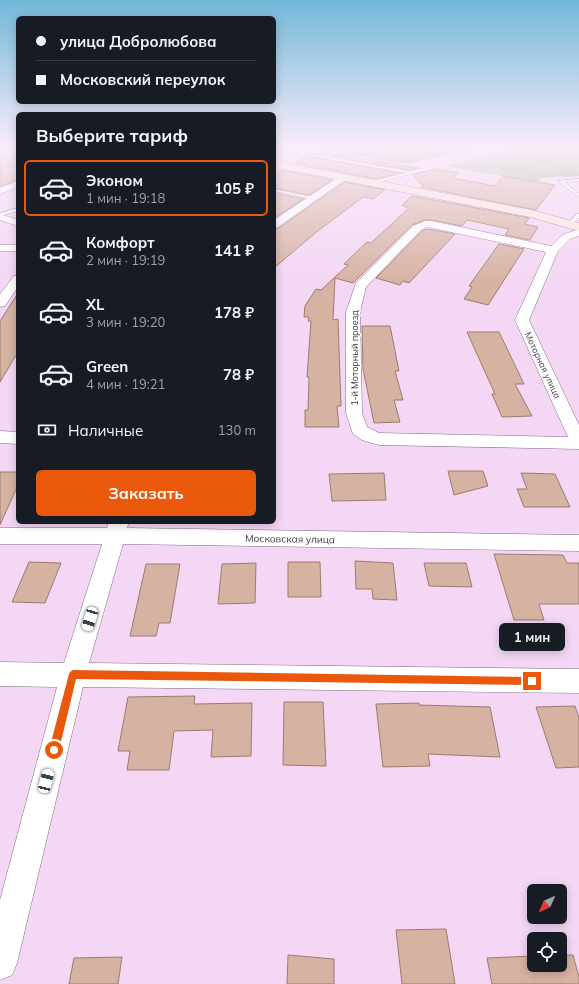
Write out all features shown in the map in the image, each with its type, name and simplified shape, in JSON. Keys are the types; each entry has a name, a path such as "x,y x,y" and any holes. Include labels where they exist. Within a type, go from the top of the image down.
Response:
{"street":[{"path":"276,224 321,192"},
{"path":"417,192 532,214 576,228"},
{"path":"0,216 16,222"},
{"name":"1-й Моторный проезд","path":"553,250 432,224 425,224 417,228 360,286 353,312 354,413 359,430 368,436 379,440 579,443"},
{"name":"Моторная улица","path":"576,228 553,250 522,320 579,443"},
{"path":"0,248 16,248"},
{"path":"0,303 16,281"},
{"path":"0,437 16,438"},
{"path":"0,963 73,674 117,529"},
{"name":"Московская улица","path":"0,536 117,529 579,543"},
{"path":"0,674 579,681"}],"lane":[{"path":"283,192 312,198"},
{"path":"0,216 16,210"},
{"path":"576,228 579,215"}],"building":[{"path":"294,192 314,192 309,195"},
{"path":"330,192 382,192 373,199 363,197 314,234 276,266 276,229"},
{"path":"446,192 550,192 536,210"},
{"path":"276,193 303,199 276,217"},
{"path":"412,196 529,218 525,224 538,227 530,240 505,235 509,229 467,220 462,226 432,220 424,220 412,225 353,283 335,278 333,320 338,319 341,406 337,406 339,427 305,427 305,410 308,410 309,377 307,377 311,321 308,321 309,317 304,317 305,306 316,289 321,290 348,265 344,264 367,242 371,243 409,208 402,205"},
{"path":"427,229 455,234 409,283 403,281 400,285 376,278 422,231"},
{"path":"499,244 524,249 488,305 464,299 472,287 469,286"},
{"path":"16,296 16,355 0,382 0,321"},
{"path":"362,326 390,326 399,371 395,371 403,400 394,400 400,422 374,423 363,369"},
{"path":"467,332 499,332 524,384 515,384 532,416 502,417 492,394 495,394"},
{"path":"448,471 483,471 488,486 454,495"},
{"path":"0,472 16,472 16,489 0,525"},
{"path":"384,473 386,500 332,501 329,474"},
{"path":"521,473 555,474 570,507 524,507 517,489 527,489"},
{"path":"494,554 563,555 567,563 579,563 579,604 539,604 544,620 514,620"},
{"path":"355,561 393,563 397,600 373,599 372,589 356,589"},
{"path":"29,562 61,563 45,603 12,602"},
{"path":"288,562 320,562 321,597 288,597"},
{"path":"256,563 255,603 218,604 222,564"},
{"path":"424,563 466,563 472,587 429,586"},
{"path":"146,564 180,564 170,623 159,623 156,636 130,636"},
{"path":"195,696 194,704 252,703 251,756 211,757 213,730 174,731 169,770 127,770 130,751 118,751 128,697"},
{"path":"284,702 323,702 326,766 283,765"},
{"path":"419,703 419,705 490,707 500,757 428,754 430,766 383,767 376,704"},
{"path":"575,706 579,718 579,767 556,768 536,707"},
{"path":"446,929 455,984 402,984 396,930"},
{"path":"288,955 334,959 334,984 287,984"},
{"path":"567,955 573,955 579,977 579,984 492,984 487,958 527,956 527,972 567,972"},
{"path":"122,957 118,984 69,984 74,958"}],"route":[{"path":"54,750 73,674 532,681"}]}
